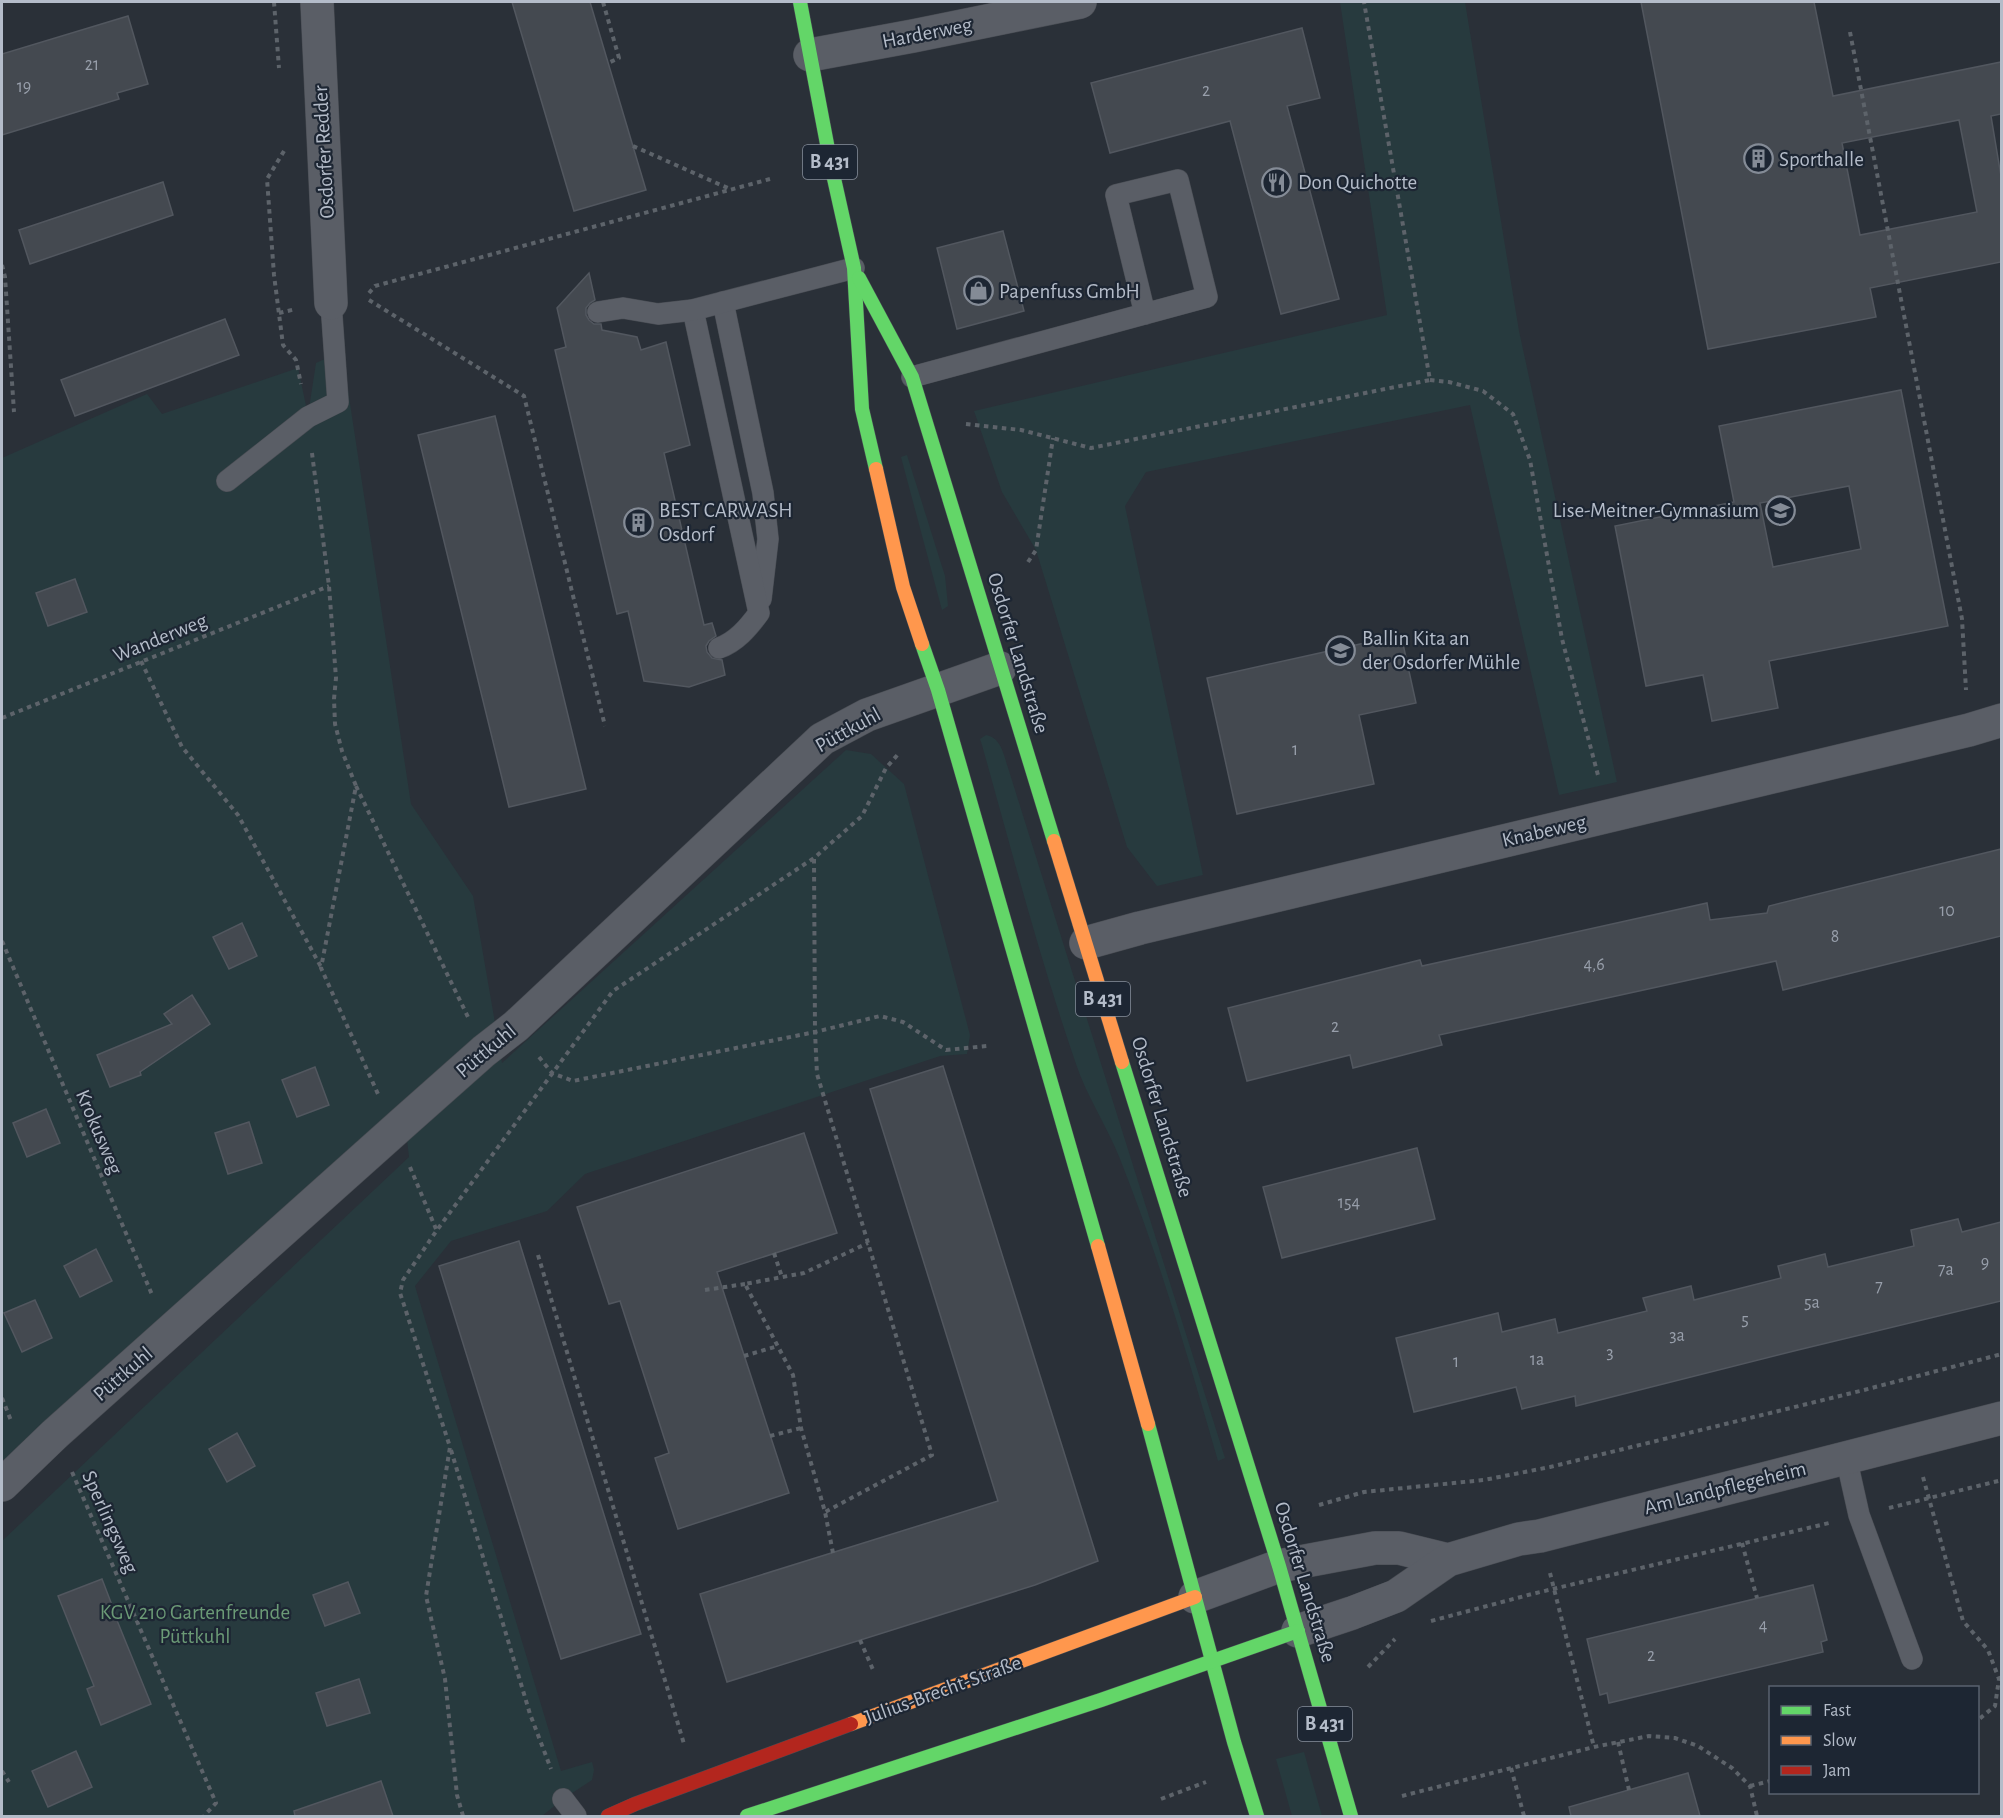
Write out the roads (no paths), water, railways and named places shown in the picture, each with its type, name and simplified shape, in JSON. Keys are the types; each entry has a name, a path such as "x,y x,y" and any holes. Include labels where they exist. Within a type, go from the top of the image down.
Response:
{"main road":[{"name":"Osdorfer Landstraße","path":"800,2 854,268 862,409 903,587 938,690 1037,1029 1158,1459 1212,1662 1257,1816"},
{"name":"Osdorfer Landstraße","path":"854,268 912,377 1279,1566 1351,1816"},
{"name":"Julius-Brecht-Straße","path":"608,1816 1194,1597"},
{"path":"747,1816 1101,1700 1298,1631"}],"street":[{"name":"Osdorfer Redder","path":"317,2 331,303"},
{"name":"Harderweg","path":"810,55 1080,2"},
{"name":"Püttkuhl","path":"2,1485 55,1434 395,1130 484,1051 516,1026 822,739 867,715 1000,668"},
{"name":"Knabeweg","path":"1086,943 1140,928 1968,730 2001,720"},
{"name":"Am Landpflegeheim","path":"1298,1631 1396,1596 1448,1560 1519,1539 1540,1536 2001,1418"},
{"path":"1279,1566 1375,1548 1399,1548 1448,1560"},
{"name":"Julius-Brecht-Straße","path":"1194,1597 1279,1566"}],"lane":[{"path":"912,377 1145,314 1207,297 1178,180 1116,195 1145,314"},
{"path":"598,312 623,308 658,314 693,310 854,268"},
{"path":"719,648 728,645 759,613 768,539 763,493 723,302"},
{"path":"227,481 308,417 338,402 331,303"},
{"path":"693,310 759,613"},
{"path":"1846,1457 1859,1515 1912,1659"},
{"path":"562,1799 576,1816"}],"place":[{"name":"Sporthalle","path":"1758,159"},
{"name":"Don Quichotte","path":"1277,182"},
{"name":"Papenfuss GmbH","path":"978,291"},
{"name":"Lise-Meitner-Gymnasium","path":"1780,510"},
{"name":"BEST CARWASH Osdorf","path":"638,522"},
{"name":"Ballin Kita an der Osdorfer Mühle","path":"1341,650"}],"park label":[{"name":"KGV 210 Gartenfreunde Püttkuhl","path":"195,1624"}]}
